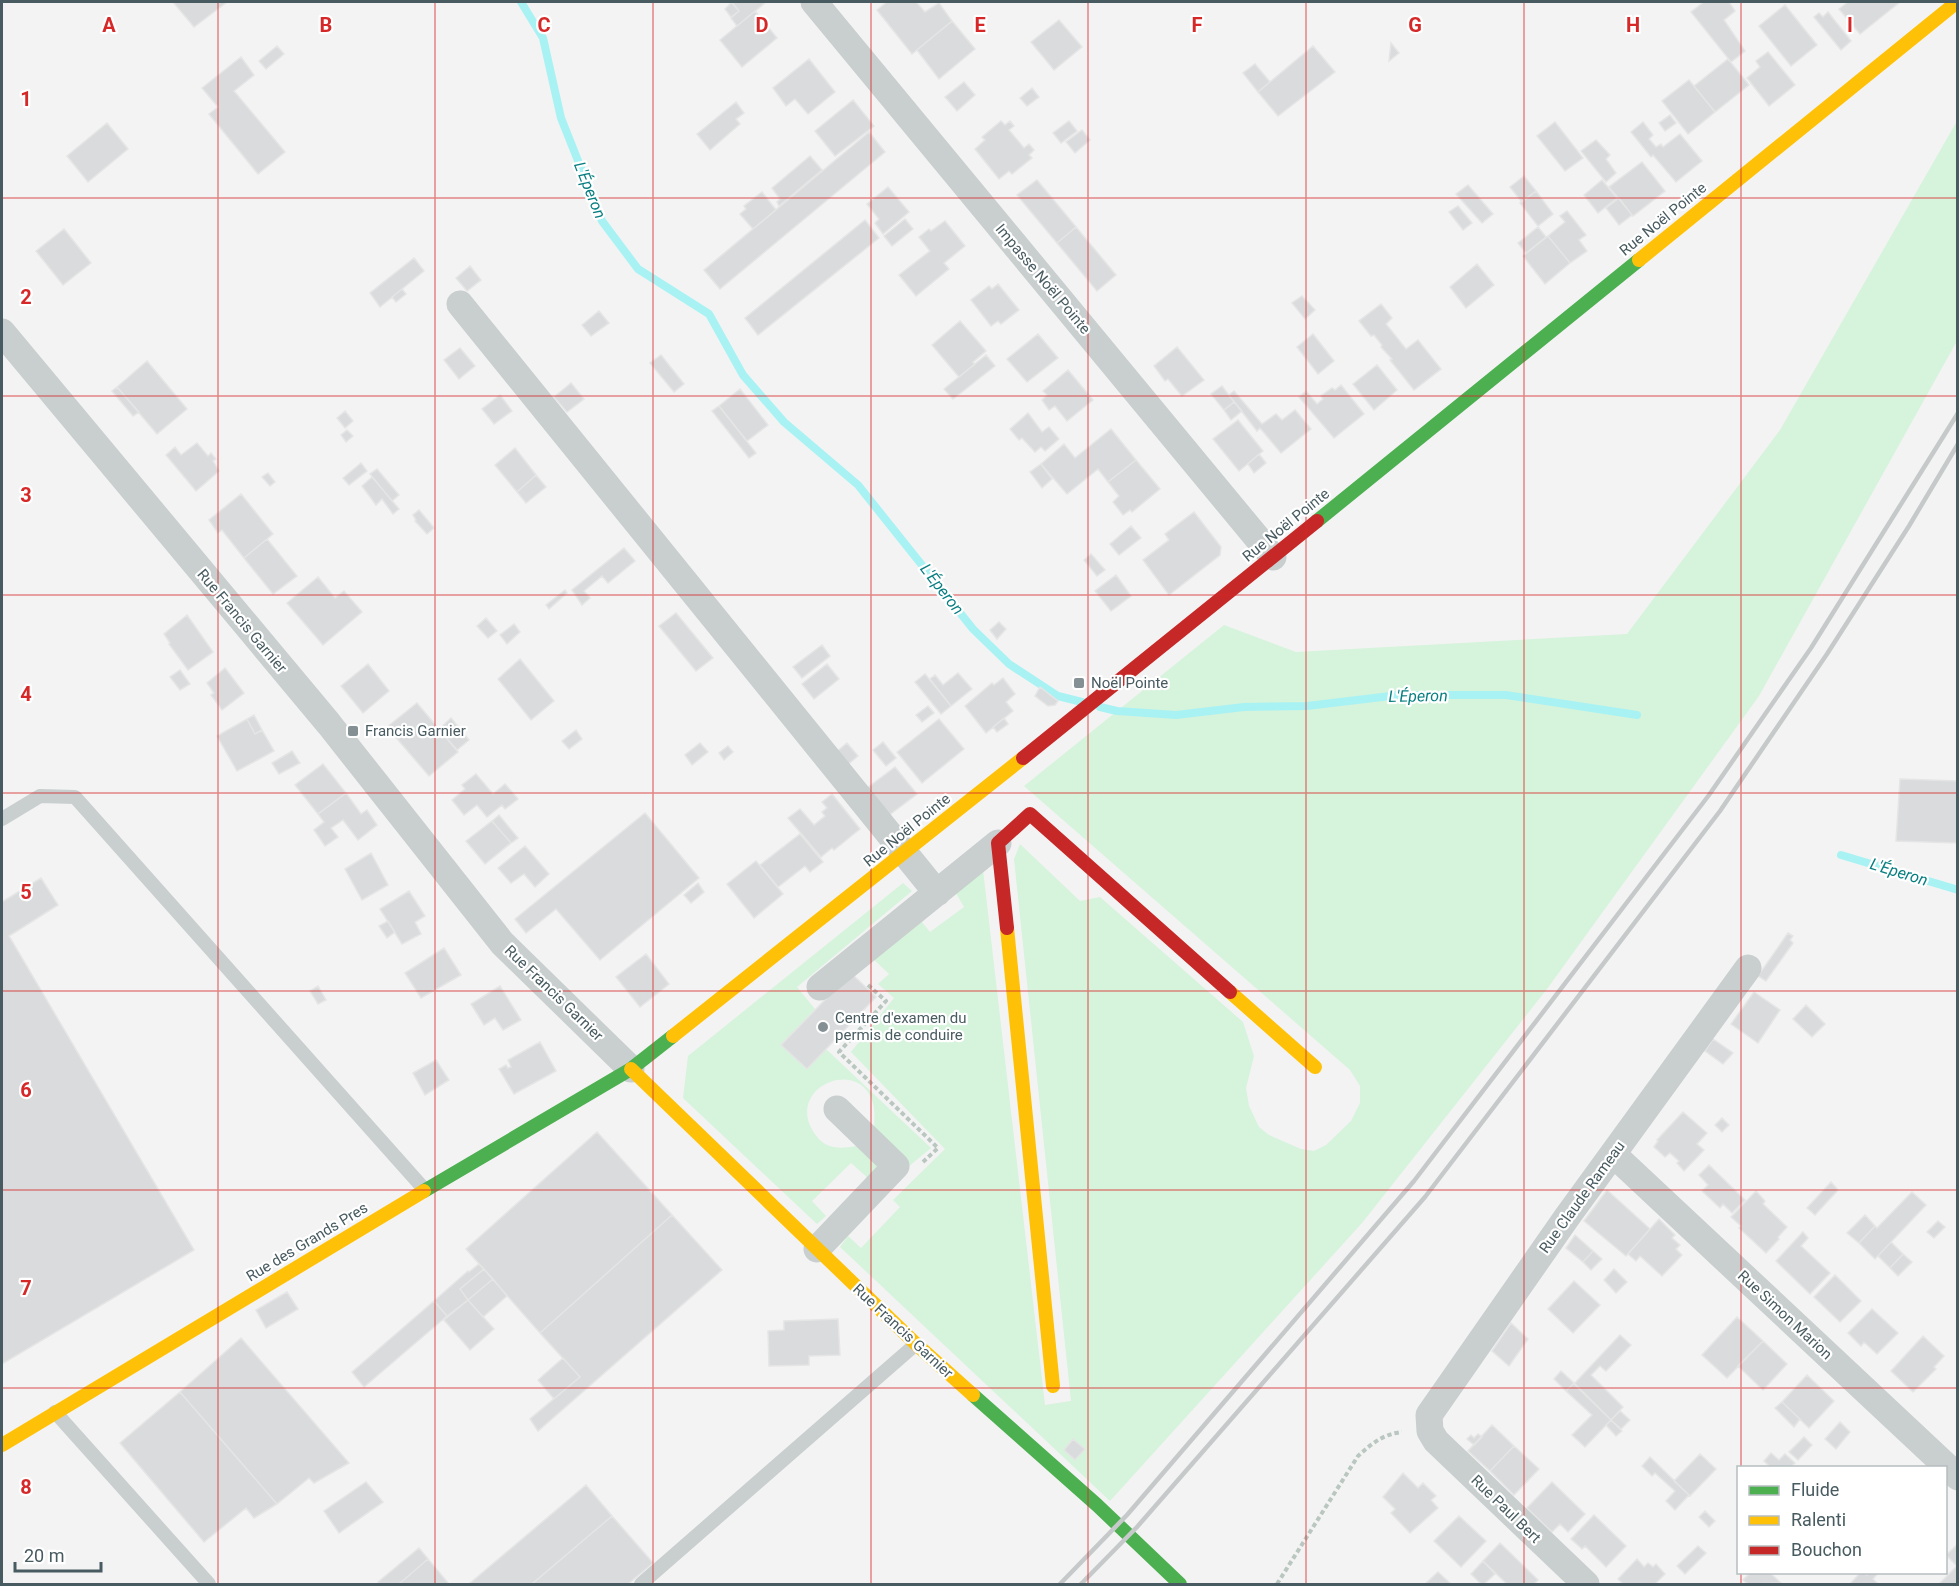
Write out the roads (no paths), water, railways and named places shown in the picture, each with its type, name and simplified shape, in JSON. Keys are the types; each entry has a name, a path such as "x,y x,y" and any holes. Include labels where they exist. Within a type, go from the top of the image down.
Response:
{"street":[{"name":"Impasse Noël Pointe","path":"814,2 1273,556"},
{"name":"Rue Noël Pointe","path":"632,1069 1075,717 1957,2"},
{"path":"460,304 937,892"},
{"name":"Rue Francis Garnier","path":"2,332 329,724 502,943 916,1344 1097,1505 1180,1584"},
{"path":"820,987 998,843 1030,814 1315,1067"},
{"path":"998,843 1053,1386"},
{"name":"Rue Claude Rameau","path":"1430,1431 1428,1422 1432,1410 1748,968"},
{"name":"Rue des Grands Pres","path":"2,1445 425,1190 632,1069"},
{"path":"817,1249 896,1166 837,1109"},
{"name":"Rue Simon Marion","path":"1613,1154 1946,1466"},
{"name":"Rue Paul Bert","path":"1430,1431 1436,1442 1586,1584"},
{"name":"Rue Simon Marion","path":"1947,1467 1958,1477"}],"lane":[{"path":"2,819 40,796 75,797 425,1190"},
{"path":"641,1584 916,1344"},
{"path":"55,1412 209,1584"}],"waterway":[{"name":"L'Éperon","path":"521,2 543,38 561,118 602,221 638,269 709,314 743,375 784,422 858,485 973,629 1009,664 1058,696 1082,702"},
{"name":"L'Éperon","path":"1100,707 1117,711 1176,715 1244,707 1307,706 1399,695 1506,695 1637,715"},
{"name":"L'Éperon","path":"1841,855 1958,890"}],"railway":[{"path":"1060,1584 1127,1515 1414,1181 1709,795 1811,648 1958,413"},
{"path":"1081,1584 1137,1527 1425,1197 1720,811 1827,654 1909,526 1958,444"}],"place":[{"name":"Noël Pointe","path":"1079,683"},
{"name":"Francis Garnier","path":"353,731"},
{"name":"Centre d'examen du permis de conduire","path":"823,1027"}]}
